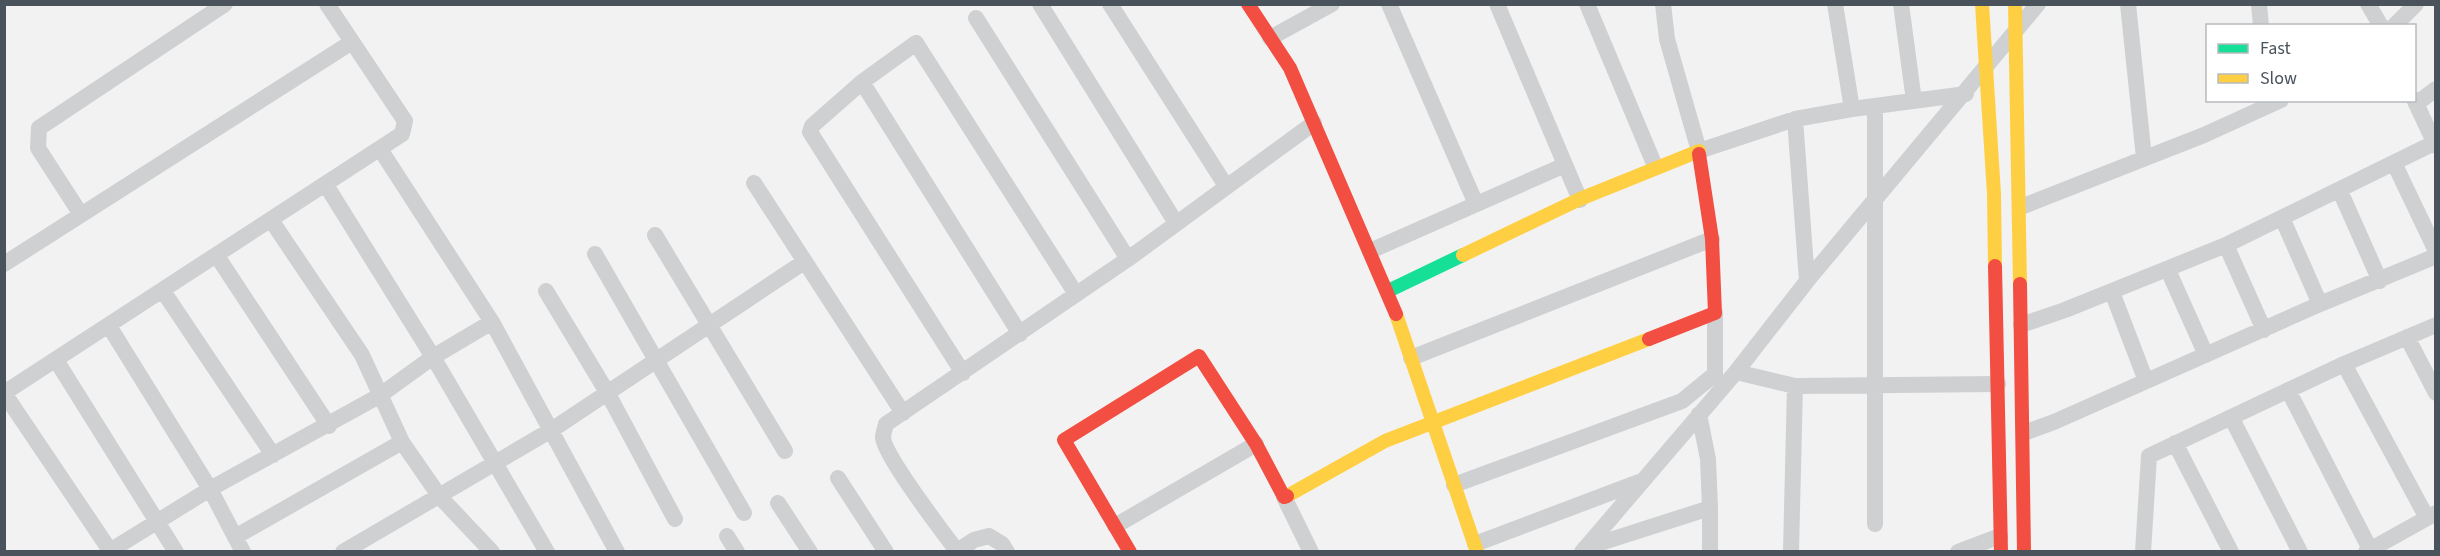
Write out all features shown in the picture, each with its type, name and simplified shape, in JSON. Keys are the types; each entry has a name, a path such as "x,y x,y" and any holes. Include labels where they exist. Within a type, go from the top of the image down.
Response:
{"street":[{"path":"80,213 38,148 39,129 225,4"},
{"path":"327,4 405,121 402,134 4,393 110,551 210,489 329,426 379,396 433,357 492,322"},
{"path":"1040,4 1176,223"},
{"path":"1110,4 1226,186"},
{"path":"1248,4 1290,68 1388,291 1476,548 1643,481"},
{"path":"1270,38 1332,4"},
{"path":"1389,4 1476,204"},
{"path":"1497,4 1580,200"},
{"path":"1587,4 1655,166"},
{"path":"1454,485 1682,400 1715,374 1712,239 1699,151 1667,39 1662,4"},
{"path":"1835,4 1852,109"},
{"path":"1900,4 1914,101"},
{"path":"1958,552 2000,544 1994,194 1982,4"},
{"path":"2015,4 2021,207 2024,552"},
{"path":"1583,550 1736,372 1807,281 1987,69 2038,4"},
{"path":"2128,4 2144,158"},
{"path":"2259,4 2261,24"},
{"path":"2368,4 2379,24"},
{"path":"2396,24 2415,4"},
{"path":"976,18 1128,259"},
{"path":"4,264 80,213 352,42"},
{"path":"963,373 812,137 812,126 862,82 916,43 1076,294"},
{"path":"862,82 1020,334"},
{"path":"2416,101 2436,89"},
{"path":"1388,291 1655,166 1699,151 1796,119 1966,94"},
{"path":"2021,207 2144,158 2273,102"},
{"path":"2021,325 2112,292 2226,245 2283,220 2435,144 2415,102"},
{"path":"1875,106 1875,524"},
{"path":"1796,119 1807,281"},
{"path":"1007,552 1002,544 989,536 956,551 911,487 884,438 886,424 1128,259 1314,123"},
{"path":"380,149 492,322 553,429 617,552"},
{"path":"2394,163 2436,251"},
{"path":"1370,251 1565,165"},
{"path":"754,183 903,413"},
{"path":"326,185 433,357 547,552"},
{"path":"2340,191 2380,281"},
{"path":"271,220 362,355 402,442 440,497 489,551"},
{"path":"2283,220 2320,304"},
{"path":"655,235 785,451"},
{"path":"1411,358 1712,239"},
{"path":"2226,245 2264,330"},
{"path":"595,254 744,513"},
{"path":"217,256 329,426"},
{"path":"2024,433 2436,256"},
{"path":"343,552 497,464 553,429 804,262"},
{"path":"2168,270 2206,355"},
{"path":"163,291 273,455"},
{"path":"546,291 607,392 675,519"},
{"path":"2112,292 2146,381"},
{"path":"1284,497 1385,441 1715,313"},
{"path":"2143,552 2149,456 2344,364 2436,325"},
{"path":"109,326 210,489 239,544 402,442"},
{"path":"2407,337 2436,393"},
{"path":"1130,552 1064,440 1199,356 1256,444 1311,552"},
{"path":"56,360 159,520 176,552"},
{"path":"2288,390 2368,550 2431,515 2344,364"},
{"path":"1736,372 1795,386 1998,384"},
{"path":"1791,551 1795,386"},
{"path":"1699,414 1708,459 1710,552"},
{"path":"2231,417 2300,552"},
{"path":"2175,443 2231,552"},
{"path":"1115,526 1256,444"},
{"path":"838,478 886,552"},
{"path":"778,502 810,552"},
{"path":"1583,550 1710,508"},
{"path":"727,536 737,552"}],"traffic: fast":[{"path":"1388,291 1463,255"}],"traffic: slow":[{"path":"1982,4 1994,194 1995,266"},
{"path":"2015,4 2020,284"},
{"path":"1463,255 1580,199 1699,151 1699,154"},
{"path":"1396,314 1477,552"},
{"path":"1287,496 1385,441 1649,339"}],"traffic: jam":[{"path":"1248,4 1290,68 1396,314"},
{"path":"1649,339 1715,313 1712,239 1699,154"},
{"path":"1995,266 2001,552"},
{"path":"2020,284 2024,552"},
{"path":"1130,552 1064,440 1199,356 1256,444 1284,497 1287,496"}]}
